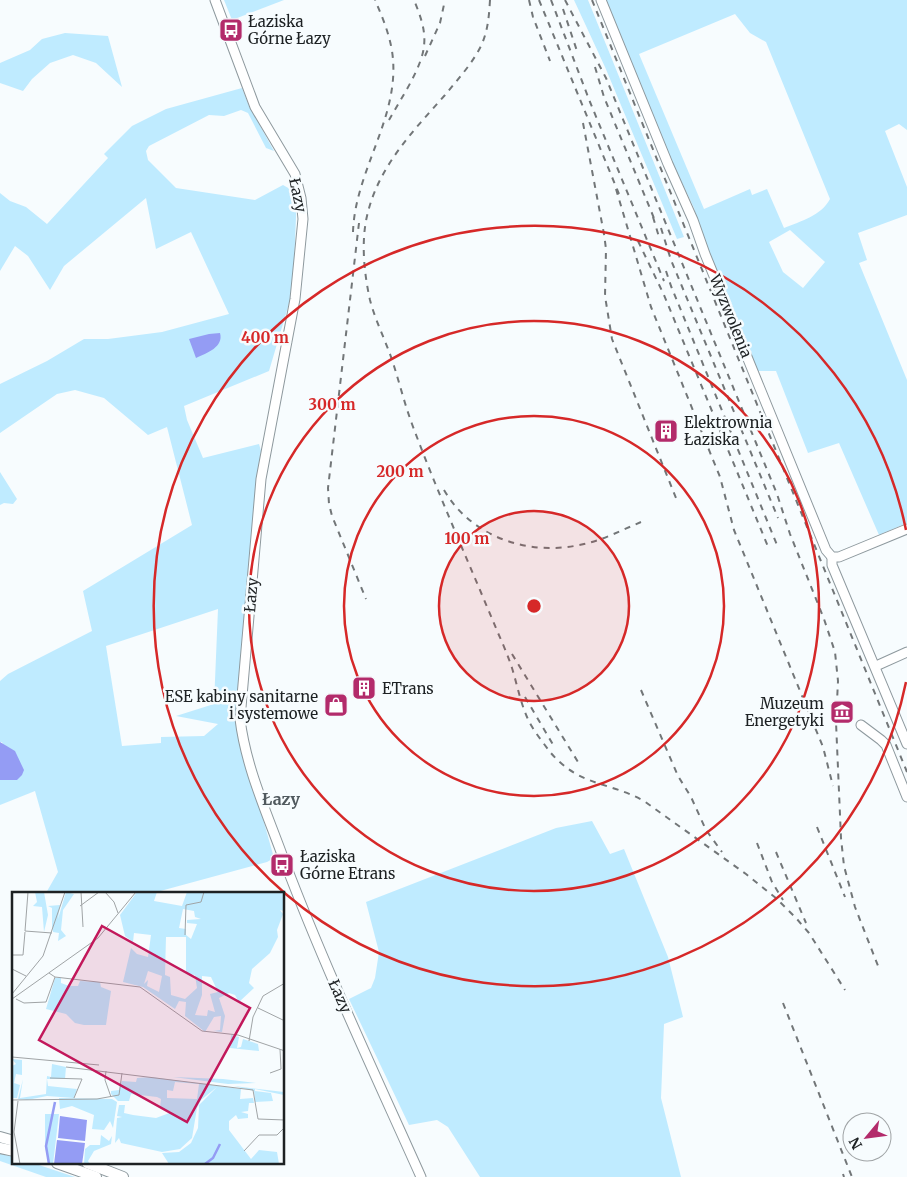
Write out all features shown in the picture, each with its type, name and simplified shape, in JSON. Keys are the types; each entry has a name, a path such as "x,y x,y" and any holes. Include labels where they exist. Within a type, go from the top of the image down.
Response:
{"main road":[{"path":"59,1164 96,1177"},
{"path":"90,1164 123,1177"}],"street":[{"name":"Łazy","path":"215,0 254,108 295,174 301,198 303,219 295,299 261,479 240,718 243,743 251,773 303,911 421,1177"},
{"name":"Wyzwolenia","path":"601,0 668,164 694,220 705,254 826,550 832,557 832,565 876,666 907,744"},
{"path":"832,557 839,557 907,529"},
{"path":"876,666 907,652"},
{"path":"861,725 882,740 886,746 907,797"}],"shaded area":[{"path":"224,0 284,0 232,20"},
{"path":"574,0 588,0 684,237 677,239 605,67"},
{"path":"604,0 907,0 907,130 899,124 885,131 907,187 907,215 858,233 867,260 859,263 907,380 907,523 879,535 839,443 808,453 776,371 756,371 707,253 694,208 665,147","holes":["735,14 750,33 766,42 830,199 816,214 784,228 767,189 752,195 750,189 704,209 639,54","790,230 825,262 803,288 783,272 769,242"]},
{"path":"65,33 108,36 122,87 96,63 73,55 50,63 32,79 23,91 0,83 0,63 30,50 42,39"},
{"path":"242,88 249,106 274,151 266,148 248,113 241,110 224,116 209,115 149,146 146,151 148,160 176,188 255,200 283,185 297,193 293,290 269,371 184,406 187,420 203,458 259,444 261,451 247,586 237,726 274,858 267,862 157,892 47,892 58,872 35,791 0,805 0,780 17,780 2,742 0,742 0,681 8,674 92,631 83,591 192,525 167,427 148,435 104,398 75,390 57,394 0,433 0,384 47,361 84,339 108,339 162,332 229,314 191,232 156,249 146,198 64,266 50,290 28,256 15,246 0,271 0,193 10,201 26,207 47,224 108,158 104,154 132,126 166,109","holes":["218,609 214,704 176,716 218,724 204,736 161,737 161,743 122,746 106,646"]},
{"path":"0,472 17,499 13,504 4,503 0,505"},
{"path":"592,821 610,854 624,849 668,957 683,1017 664,1024 661,1098 681,1177 480,1177 448,1127 437,1120 409,1125 349,999 371,988 375,978 379,952 366,902 556,828"},
{"path":"0,1154 12,1157 12,1164 36,1164 75,1177 46,1177 0,1161"}],"water":[{"path":"220,333 221,338 217,346 196,358 189,339"},
{"path":"0,742 15,751 24,770 17,780 0,780"}],"railway":[{"path":"353,232 361,186 385,120 393,75 391,44 375,0"},
{"path":"389,120 410,84 419,64 424,46 423,28 414,0"},
{"path":"425,56 440,23 445,0"},
{"path":"490,0 487,29 477,53 460,77 409,136 388,166 372,198 365,226 364,258 370,300 412,424 507,655 527,717 550,752 572,772 583,778 644,801 746,874 777,899 809,933 845,990"},
{"path":"529,0 533,17 550,61"},
{"path":"539,0 619,194"},
{"path":"551,0 590,102 664,281"},
{"path":"565,0 606,78 777,494 790,534 835,652 838,681 836,722 844,866 855,907 880,971"},
{"path":"592,0 907,772"},
{"path":"563,9 578,54"},
{"path":"595,67 604,97 656,223"},
{"path":"583,123 604,234 606,249 605,296 612,339 678,503"},
{"path":"616,189 651,307 720,477 734,530 823,747 833,786"},
{"path":"653,217 659,237"},
{"path":"359,223 328,488 332,516 366,599"},
{"path":"661,228 671,260 778,518"},
{"path":"638,241 664,295 769,549"},
{"path":"666,271 777,545"},
{"path":"444,490 456,507 470,521 486,532 504,540 523,545 543,548 584,544 641,522"},
{"path":"512,654 578,762"},
{"path":"641,690 678,776 691,797 706,830 722,852"},
{"path":"525,697 555,748"},
{"path":"817,827 845,897"},
{"path":"757,843 772,882 783,900"},
{"path":"776,852 806,923"},
{"path":"783,1003 852,1177"}],"place":[{"name":"Łaziska Górne Łazy","path":"231,30"},
{"name":"Elektrownia Łaziska","path":"666,431"},
{"name":"ETrans","path":"364,688"},
{"name":"ESE kabiny sanitarne i systemowe","path":"336,705"},
{"name":"Muzeum Energetyki","path":"842,712"},
{"name":"Łaziska Górne Etrans","path":"282,865"}],"district":[{"name":"Łazy","path":"281,799"}]}
